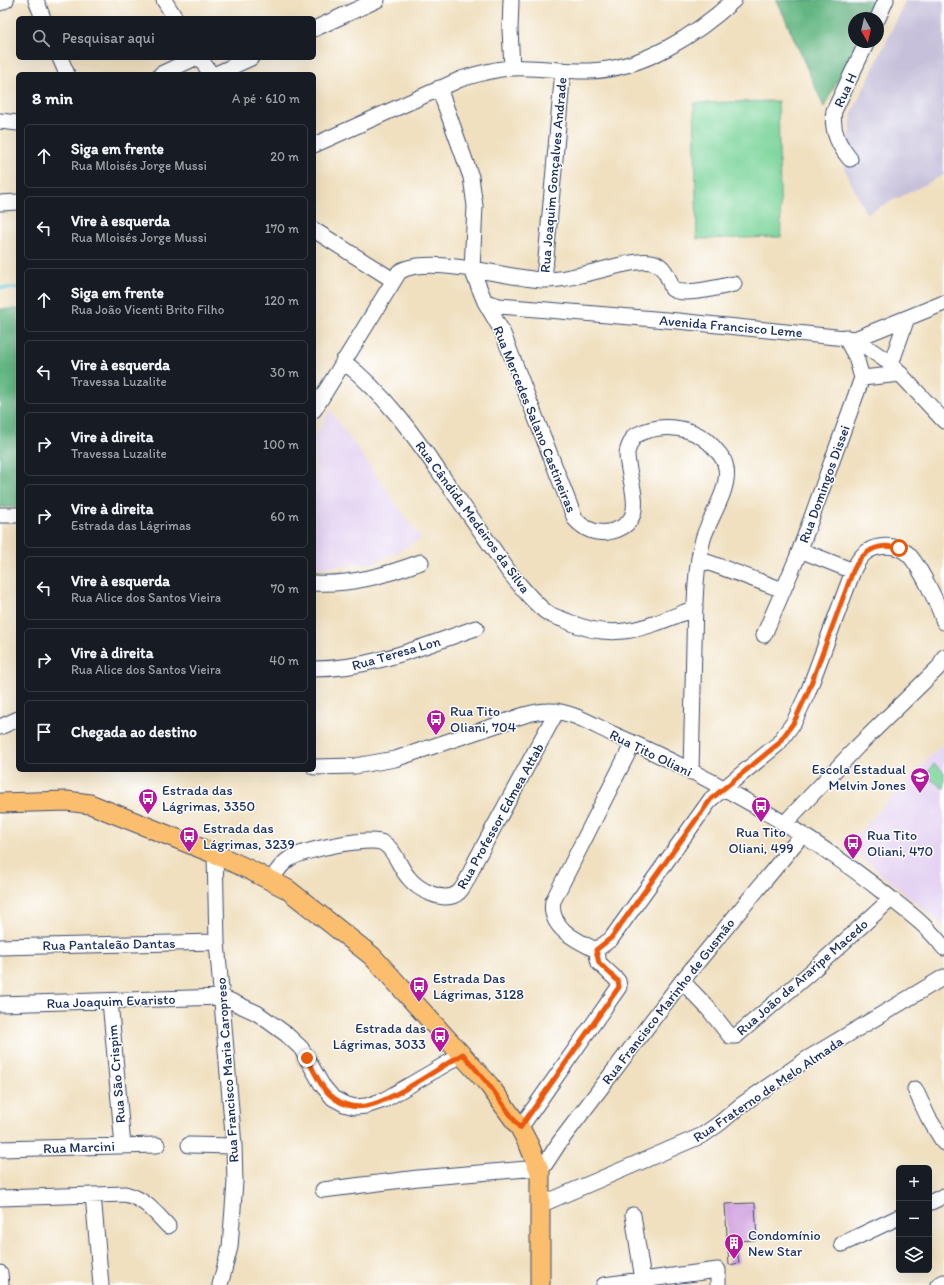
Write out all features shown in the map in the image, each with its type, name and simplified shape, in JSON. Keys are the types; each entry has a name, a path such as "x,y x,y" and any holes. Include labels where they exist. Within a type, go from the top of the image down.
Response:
{"main road":[{"path":"0,803 67,801 90,804 215,854 287,889 372,956 463,1054 489,1085 520,1128 540,1170 540,1285"}],"street":[{"path":"0,3 6,0"},
{"path":"36,0 42,16"},
{"path":"164,0 174,16"},
{"path":"316,28 351,5 377,0"},
{"path":"511,0 510,29 512,68"},
{"path":"316,144 439,88 460,79 483,72 512,68 590,71 638,62 676,44 734,0"},
{"path":"881,12 886,0"},
{"name":"Rua H","path":"850,159 838,143 833,120 834,111 863,48"},
{"path":"61,60 66,72"},
{"path":"166,72 191,60"},
{"path":"201,60 210,72"},
{"path":"220,72 246,60"},
{"name":"Rua Joaquim Gonçalves Andrade","path":"544,280 563,70"},
{"path":"439,88 471,177 475,206 472,270 485,302"},
{"path":"0,121 16,123"},
{"path":"0,203 16,202"},
{"path":"316,231 393,280"},
{"path":"316,407 398,272 404,268 418,265 472,270 544,280 632,262 650,262 658,264 669,279 672,289 676,292 688,292 734,284"},
{"name":"Avenida Francisco Leme","path":"485,302 499,306 850,338 896,369 944,421"},
{"name":"Rua Mercedes Salano Castineiras","path":"485,302 502,331 570,509 581,526 600,533 612,531 630,520 634,510 634,494 627,453 634,436 645,430 683,428 698,434 711,444 721,456 726,468 726,481 710,519 699,559 695,608 691,772"},
{"path":"907,318 896,369 862,378 850,338 907,318 944,302"},
{"name":"Rua Cândida Medeiros da Silva","path":"343,361 366,378 388,403 418,441 509,572 526,592 550,614 584,629 603,633 624,631 654,624 695,608"},
{"name":"Rua Domingos Dissei","path":"764,635 800,550 862,378"},
{"path":"0,515 16,515"},
{"path":"596,950 611,938 711,799 778,744 794,722 808,692 853,571 862,556 872,548 884,546 899,548 907,553 915,562 940,602 944,622"},
{"path":"800,550 853,571"},
{"path":"699,559 783,590"},
{"path":"316,583 335,584 369,579 421,562"},
{"name":"Rua Teresa Lon","path":"316,669 340,668 390,657 476,628"},
{"path":"784,824 858,746 940,666 944,657"},
{"name":"Rua Tito Oliani","path":"316,767 376,764 514,719 538,712 557,711 633,742 722,789 802,835 849,865 921,922 934,934 944,948"},
{"name":"Rua Professor Edmea Attab","path":"271,880 288,860 295,855 337,845 370,840 384,843 389,848 407,877 418,886 432,894 444,897 456,894 465,882 557,711"},
{"path":"0,727 16,720"},
{"path":"520,1128 619,987 618,981 599,963 596,950 558,925 553,918 552,906 553,901 633,742"},
{"name":"Rua Francisco Marinho de Gusmão","path":"540,1170 682,981 802,835"},
{"name":"Rua Francisco Maria Caropreso","path":"215,854 217,942 234,1146 235,1182 230,1247 220,1285"},
{"name":"Rua João de Araripe Macedo","path":"682,981 707,1007 730,1036 736,1036 811,972 891,899"},
{"name":"Rua Pantaleão Dantas","path":"0,947 217,942"},
{"name":"Rua Fraterno de Melo Almada","path":"540,1205 703,1135 740,1106 807,1059 944,977"},
{"path":"222,998 257,1013 286,1034 301,1048 322,1085 333,1098 344,1104 355,1107 366,1106 384,1100 463,1054"},
{"name":"Rua Joaquim Evaristo","path":"0,1004 222,998"},
{"name":"Rua São Crispim","path":"110,1001 123,1146"},
{"path":"914,1089 928,1117 944,1143"},
{"name":"Rua Marcini","path":"0,1149 157,1145"},
{"path":"189,1145 234,1146"},
{"path":"323,1190 411,1178 540,1170"},
{"path":"0,1198 115,1194 135,1196 146,1203 168,1226"},
{"path":"93,1195 101,1285"},
{"path":"932,1202 944,1196"},
{"path":"632,1215 643,1280"},
{"path":"842,1244 896,1218"},
{"path":"0,1273 1,1285"},
{"path":"604,1285 643,1280 718,1278"},
{"path":"938,1285 944,1282"}],"shaded area":[{"path":"906,0 944,0 944,175 866,214 845,170 852,113"},
{"path":"330,410 421,539 374,563 316,568 316,434"},
{"name":"Escola Estadual Melvin Jones","path":"944,742 944,926 847,845"}],"green space":[{"path":"777,0 878,0 872,12 848,12 848,48 854,48 824,107"},
{"path":"778,101 781,237 697,239 694,103"},
{"path":"0,309 16,309 16,507 0,507"},
{"path":"934,764 944,772 944,789 926,775"}],"building":[{"path":"755,1203 757,1240 736,1241 739,1263 729,1265 725,1204"}],"waterway":[{"path":"0,288 16,288"}],"place":[{"name":"Rua Tito Oliani, 704","path":"436,736"},
{"name":"Escola Estadual Melvin Jones","path":"920,794"},
{"name":"Estrada das Lágrimas, 3350","path":"148,815"},
{"name":"Rua Tito Oliani, 499","path":"761,823"},
{"name":"Estrada das Lágrimas, 3239","path":"189,853"},
{"name":"Rua Tito Oliani, 470","path":"853,860"},
{"name":"Estrada Das Lágrimas, 3128","path":"419,1003"},
{"name":"Estrada das Lágrimas, 3033","path":"440,1053"},
{"name":"Condomínio New Star","path":"734,1260"}],"route":[{"path":"307,1058 322,1085 333,1098 344,1104 355,1107 366,1106 384,1100 463,1054 489,1085 520,1128 619,987 618,981 599,963 596,950 611,938 711,799 763,758 778,744 794,722 808,692 857,562 872,548 892,546 899,548"}]}
